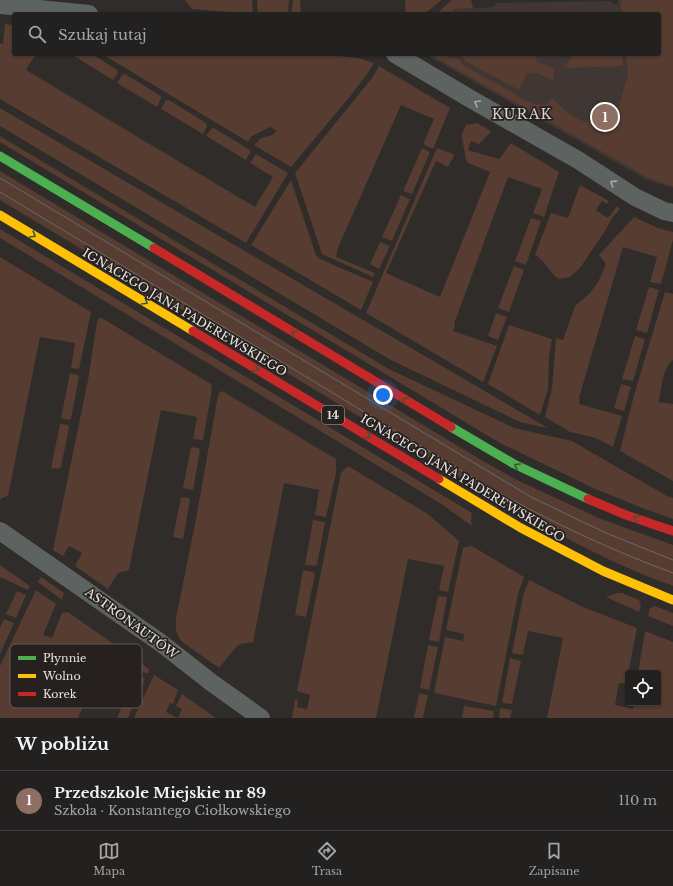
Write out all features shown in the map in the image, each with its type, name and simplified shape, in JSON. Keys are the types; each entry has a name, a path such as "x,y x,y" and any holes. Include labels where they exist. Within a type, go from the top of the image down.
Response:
{"main road":[{"path":"0,156 492,452 535,475 578,495 619,512 673,531"},
{"name":"IGNACEGO JANA PADEREWSKIEGO","path":"0,215 521,528 603,571 673,600"}],"street":[{"path":"0,5 69,12"},
{"path":"398,56 578,160 635,197 664,211 673,213"},
{"name":"ASTRONAUTÓW","path":"0,531 161,643 261,718"}],"shaded area":[{"path":"185,0 252,0 253,12 229,12 192,9"},
{"path":"257,0 289,0 288,12 258,12"},
{"path":"293,0 300,0 301,12 291,12"},
{"path":"405,0 442,0 427,12 406,12"},
{"path":"452,0 471,0 473,8 462,9 458,7 452,12 438,12"},
{"path":"618,0 673,0 673,188 647,180 429,56 661,56 661,12 452,12 458,7 462,9 494,7 495,3 611,1 612,4 618,4"},
{"path":"622,0 673,0 673,186 649,178 433,56 448,56 450,58 459,59 463,65 531,103 540,105 545,104 552,98 566,111 578,119 590,122 595,121 619,106 628,74 626,56 661,56 661,12 622,12 620,5"},
{"path":"5,24 12,25 12,56 35,56 26,70 255,207 273,177 250,163 256,154 288,173 246,243 0,99 0,43 3,44"},
{"path":"74,56 95,56 117,70 118,73 113,80"},
{"path":"105,56 337,56 358,58 374,63 348,99 291,167 254,145 261,138 272,135 277,131 270,127 252,136 248,142"},
{"path":"536,56 536,60 541,64 554,68 553,81 544,76 527,73 519,90 467,62 462,57"},
{"path":"572,56 622,56 623,66 568,68 563,66"},
{"path":"379,66 450,108 433,149 423,144 434,119 401,105 337,250 336,257 375,273 373,277 322,254 295,173 372,78"},
{"path":"125,74 161,96 157,107 117,83 122,75"},
{"path":"166,100 169,100 206,123 207,126 203,134 161,109"},
{"path":"0,108 548,428 520,422 389,359 0,126"},
{"path":"477,123 491,131 479,144 471,141 468,150 499,159 511,143 559,172 544,217 533,213 542,189 508,177 454,324 453,331 497,346 483,382 366,313 437,148 453,154 454,156 448,167 436,161 386,273 440,297 490,172 468,163 466,160 462,134 466,125"},
{"path":"214,128 251,151 246,160 206,136 211,129"},
{"path":"0,136 389,369 514,428 572,441 667,496 673,498 673,519 593,488 500,443 0,142"},
{"path":"422,148 430,152 412,194 403,191"},
{"path":"0,171 483,461 521,482 601,519 673,545 673,586 611,560 511,508 0,200"},
{"path":"291,180 316,255 320,259 373,282 361,310 251,245"},
{"path":"580,185 609,201 607,204 602,201 596,210 608,218 617,206 620,209 612,218 580,268 570,277 559,279 542,260 535,255 551,213 568,218"},
{"path":"401,195 410,199 392,241 382,237"},
{"path":"634,217 658,228 673,232 673,240 661,284 650,282 657,257 623,247 579,398 579,404 622,416 613,447 596,438 570,432 545,417 552,389 556,338 563,340 575,306 590,293 598,282 606,264 599,255"},
{"path":"531,218 541,221 526,265 515,261"},
{"path":"0,229 472,513 472,526 443,505 0,238"},
{"path":"380,242 390,246 379,269 370,264"},
{"path":"0,257 91,312 79,369 71,368 75,343 40,337 8,496 0,500"},
{"path":"514,266 524,270 509,312 498,308"},
{"path":"649,287 659,290 647,333 636,330"},
{"path":"665,292 673,294 673,360 667,367 665,373 659,402 673,404 673,481 620,451 634,395"},
{"path":"496,313 507,317 498,340 488,336"},
{"path":"100,317 211,384 212,389 203,440 193,439 197,417 161,410 129,570 118,573 108,589 75,566 82,553 69,546 63,556 53,550 88,380 97,322"},
{"path":"509,325 552,339 549,357 548,389 540,415 488,384"},
{"path":"635,336 645,339 633,381 622,379"},
{"path":"70,373 78,375 79,377 71,419 69,420 61,418"},
{"path":"621,384 631,387 624,411 614,408"},
{"path":"222,391 336,459 336,473 326,517 315,515 319,490 284,483 253,642 241,644 236,647 219,668 181,641 176,631 176,618 196,519 218,395"},
{"path":"60,424 68,425 69,428 61,467 59,469 51,468"},
{"path":"191,447 199,448 200,451 193,490 183,488"},
{"path":"348,466 428,514 459,541 448,592 439,590 444,566 408,559 376,718 292,718 295,699 298,700 297,707 307,709 310,695 297,691 341,473"},
{"path":"181,497 189,498 190,500 183,539 173,537"},
{"path":"313,520 325,522 317,565 314,566 305,565"},
{"path":"472,546 524,577 518,594 496,706 434,693 445,637 463,641 464,634 446,630 463,548"},
{"path":"0,565 30,586 28,590 0,577"},
{"path":"303,570 313,572 315,574 306,617 295,615"},
{"path":"41,577 64,593 62,600 38,582"},
{"path":"529,580 583,607 637,628 629,670 625,670 625,684 619,683 615,705 633,709 634,706 661,706 661,670 638,670 645,631 673,642 673,718 547,718 563,638 528,631 523,655 512,653 523,596"},
{"path":"36,590 56,604 43,635 52,638 62,613 68,612 113,644 10,644"},
{"path":"17,591 26,595 16,618 6,614"},
{"path":"617,593 622,593 639,600 641,605 639,612 606,597"},
{"path":"438,596 447,597 439,642 429,640"},
{"path":"655,606 673,613 673,626 648,616 650,608"},
{"path":"4,619 14,623 0,654 0,628"},
{"path":"10,645 10,708 82,708 78,718 0,718 0,666"},
{"path":"428,645 438,647 429,690 420,688"},
{"path":"510,658 521,661 512,704 502,703"},
{"path":"142,664 149,669 148,674 142,671"},
{"path":"154,675 178,690 173,704 170,703 166,712 178,718 134,718 139,708 142,708 142,701"},
{"path":"142,678 145,679 142,686"},
{"path":"419,693 428,695 423,718 414,718"},
{"path":"182,694 216,718 178,718 182,709 176,706"},
{"path":"464,706 494,711 493,718 462,718"},
{"path":"121,708 132,708 128,718 117,718"},
{"path":"500,708 512,710 510,718 499,718"}],"tram line":[{"path":"0,178 531,497 606,533 673,560"},
{"path":"0,192 487,486 532,511 578,533 673,573"}],"traffic: fast":[{"path":"0,156 154,248"},
{"path":"451,427 514,464 588,499"}],"traffic: slow":[{"path":"0,215 193,331"},
{"path":"439,479 521,528 603,571 673,600"}],"traffic: jam":[{"path":"154,248 451,427"},
{"path":"193,331 439,479"},
{"path":"588,499 626,515 673,531"}],"place":[{"name":"Przedszkole Miejskie nr 89","path":"605,117"}],"district":[{"name":"KURAK","path":"522,114"}]}
